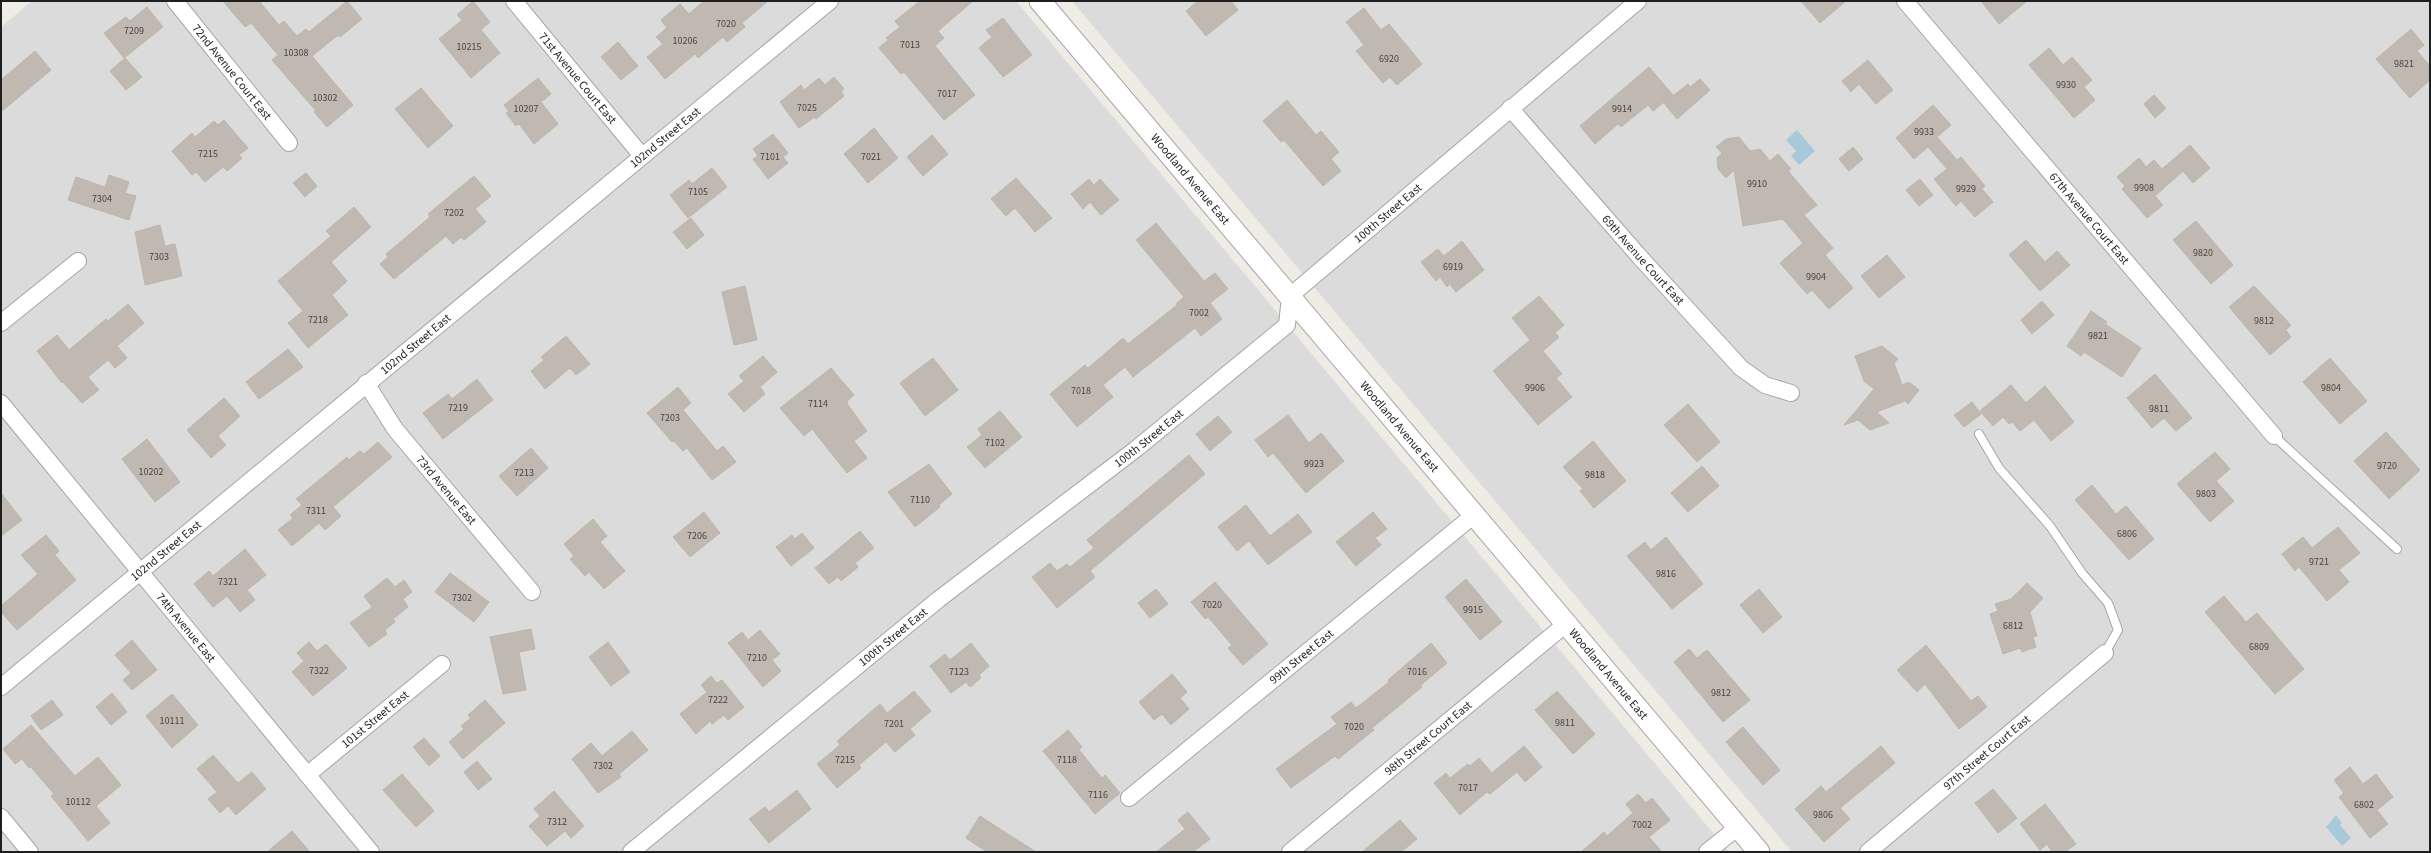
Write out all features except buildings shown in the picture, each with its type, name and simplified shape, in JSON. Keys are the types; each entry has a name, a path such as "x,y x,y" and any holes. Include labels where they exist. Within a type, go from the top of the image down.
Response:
{"street":[{"name":"72nd Avenue Court East","path":"175,1 289,143"},
{"name":"71st Avenue Court East","path":"514,1 642,156"},
{"name":"102nd Street East","path":"1,687 366,383 830,1"},
{"name":"Woodland Avenue East","path":"1040,1 1759,852"},
{"name":"100th Street East","path":"631,852 904,627 1136,449 1287,325 1290,296 1638,1"},
{"name":"67th Avenue Court East","path":"1905,1 2274,436"},
{"name":"69th Avenue Court East","path":"1510,108 1638,255 1741,368 1766,385 1791,393"},
{"path":"1,323 78,261"},
{"name":"73rd Avenue East","path":"366,383 395,429 532,592"},
{"name":"74th Avenue East","path":"1,403 141,571 371,852"},
{"name":"99th Street East","path":"1129,798 1474,515"},
{"name":"98th Street Court East","path":"1290,852 1566,624"},
{"name":"97th Street Court East","path":"1868,852 2105,653"},
{"name":"101st Street East","path":"307,775 442,664"},
{"path":"1,817 30,852"},
{"path":"1708,852 1738,827"}],"lane":[{"path":"1979,434 1999,468 2050,526 2082,573 2108,603 2118,630 2105,653"},
{"path":"2274,436 2397,550"}],"shaded area":[{"path":"32,1 1016,1 1729,852 1,852 1,27"},
{"path":"1072,1 2430,1 2430,852 1792,852"}],"water":[{"path":"1797,130 1815,151 1799,165 1791,156 1796,151 1786,140"},
{"path":"2336,815 2342,823 2340,825 2351,838 2342,846 2326,827"}]}
